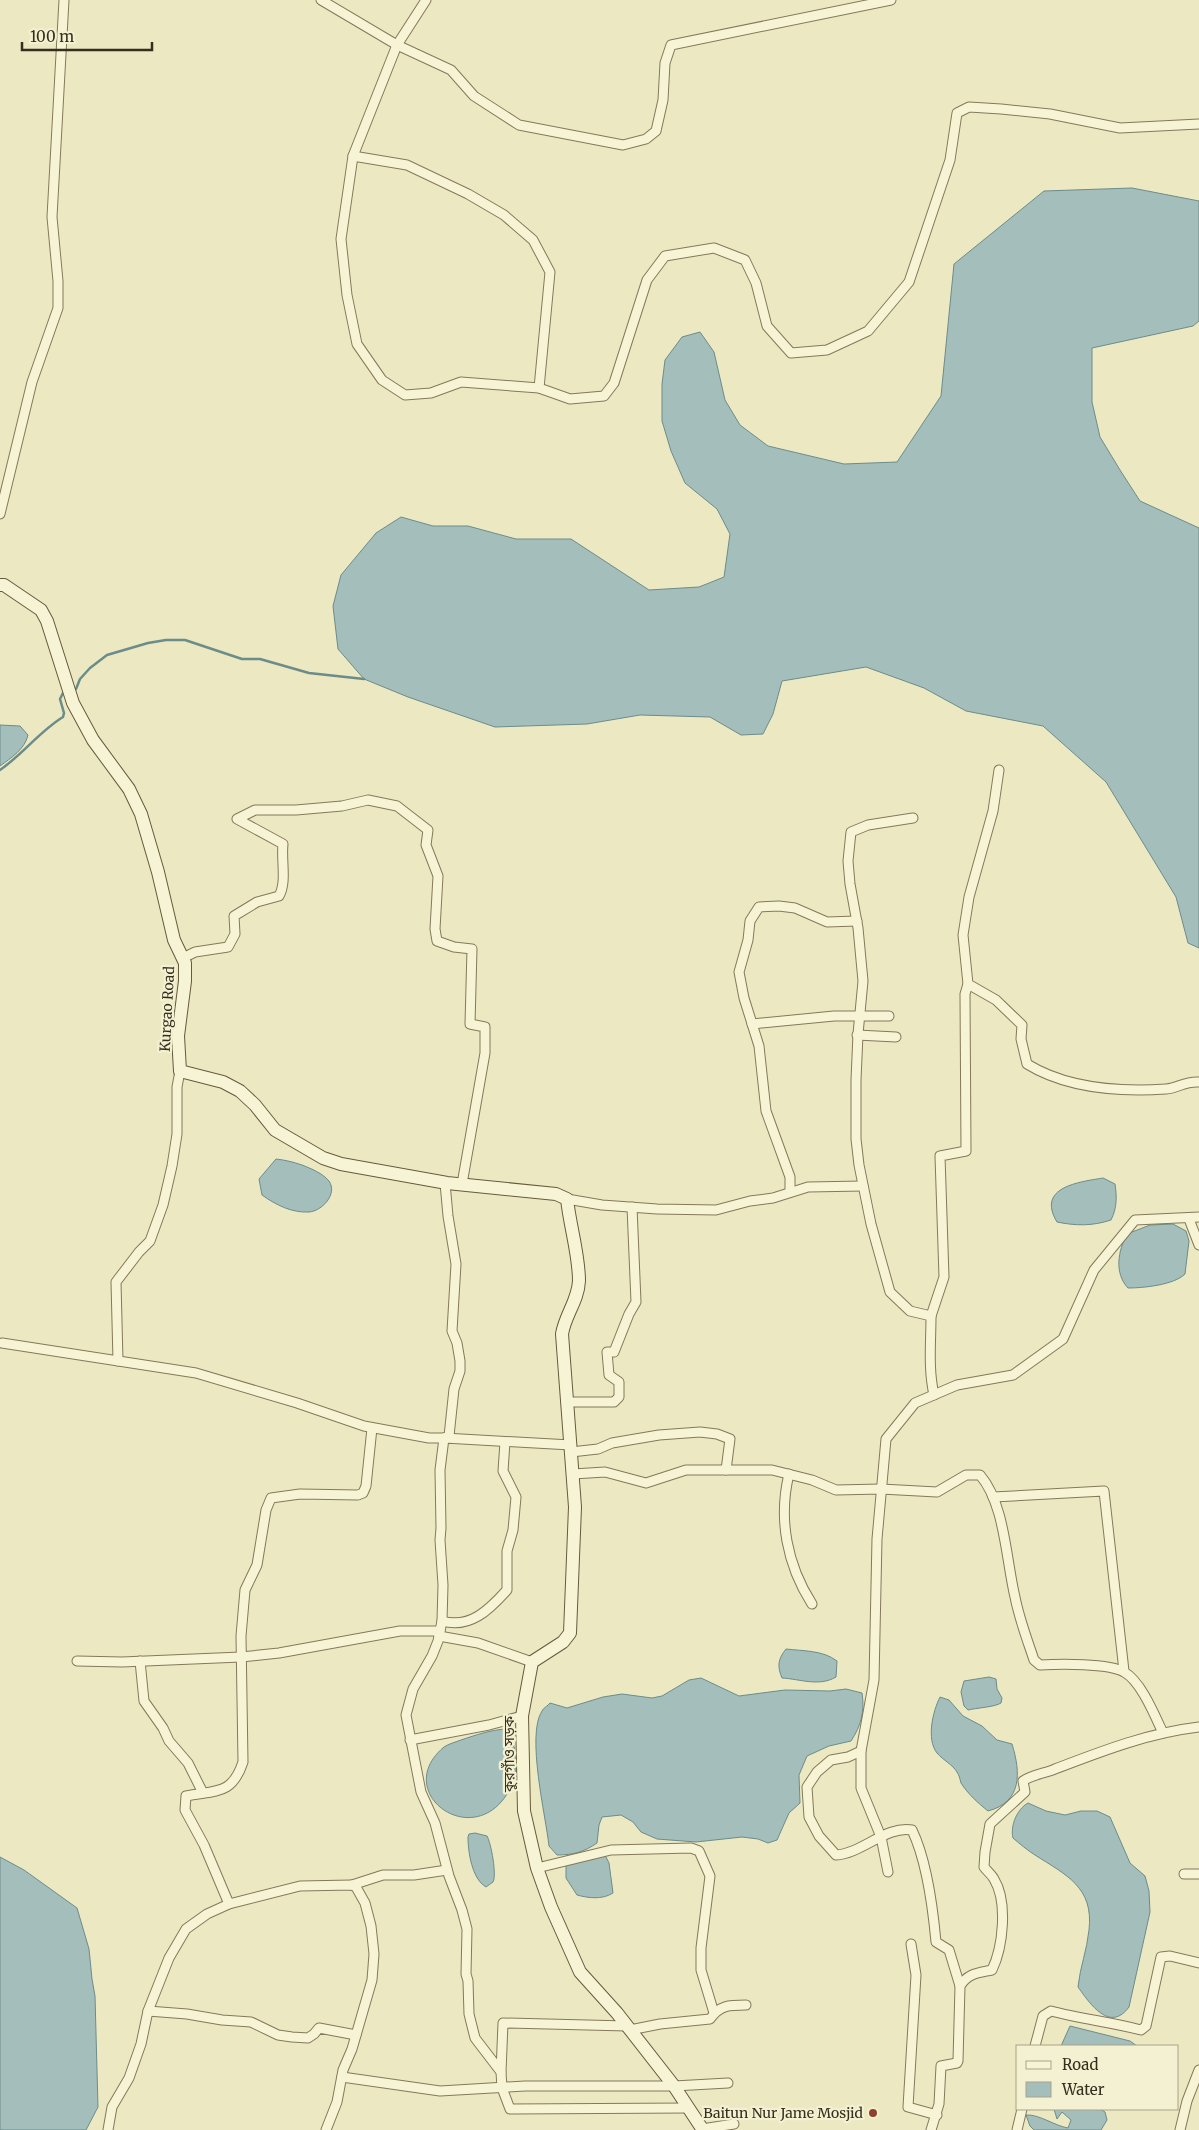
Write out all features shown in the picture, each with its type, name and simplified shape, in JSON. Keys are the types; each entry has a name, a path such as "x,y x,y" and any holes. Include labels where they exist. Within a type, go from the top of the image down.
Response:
{"street":[{"path":"0,514 32,382 58,308 58,281 52,217 64,0"},
{"path":"321,0 397,45 451,70 474,96 518,125 623,145 646,139 656,130 663,100 665,63 671,45 891,0"},
{"path":"426,0 397,45 353,156 341,239 347,295 357,344 382,380 405,395 432,393 461,382 539,388 570,398 604,396 614,383 647,280 665,256 714,248 745,260 756,283 767,326 791,352 827,350 868,331 908,282 950,160 957,113 969,107 1050,114 1120,128 1199,124"},
{"path":"353,156 408,165 468,194 504,215 533,240 550,272 539,388"},
{"name":"Kurgao Road","path":"0,585 4,585 41,610 47,621 73,704 94,740 129,789 141,814 158,872 174,940 185,963 185,981 178,1036 180,1070 223,1082 240,1091 255,1105 274,1130 323,1158 352,1166 445,1183 547,1193 567,1200"},
{"path":"934,1395 930,1379 931,1316 944,1277 940,1156 966,1150 964,994 968,984 963,935 969,896 993,811 999,770"},
{"path":"183,958 195,952 228,947 234,934 234,916 257,902 279,896 284,887 281,862 282,844 237,819 255,810 296,810 342,806 368,800 397,806 428,830 426,844 438,876 435,928 437,941 454,947 472,949 470,1024 485,1027 485,1053 462,1184"},
{"path":"913,818 868,825 851,832 848,860 863,980 858,1035 856,1139 863,1186 890,1292 910,1311 931,1316"},
{"path":"790,1192 790,1177 766,1111 759,1046 738,972 748,940 750,921 759,907 779,906 795,908 827,922 857,921"},
{"path":"968,984 996,1000 1022,1025 1021,1039 1027,1064 1044,1074 1111,1088 1168,1089 1188,1081 1199,1082"},
{"path":"752,1024 834,1016 889,1016"},
{"path":"858,1035 896,1037"},
{"path":"118,1361 116,1282 150,1241 162,1205 172,1166 177,1134 177,1087 180,1070"},
{"path":"444,1438 449,1436 454,1389 460,1371 457,1343 452,1331 456,1264 445,1183"},
{"path":"76,1661 140,1661 241,1657 279,1653 400,1632 440,1634 478,1643 532,1662 563,1642 570,1633 575,1507 562,1334 563,1325 576,1297 579,1282 567,1200 696,1211 716,1210 808,1186 863,1186"},
{"path":"566,1402 614,1402 619,1397 619,1382 609,1375 607,1352 614,1352 629,1314 636,1302 632,1207"},
{"path":"888,1872 881,1837 861,1788 862,1750 874,1680 877,1539 886,1439 915,1403 957,1384 1013,1375 1063,1339 1094,1270 1135,1220 1199,1217"},
{"path":"1188,1219 1199,1245"},
{"path":"2,1343 196,1374 297,1403 340,1419 372,1428 429,1438 505,1442 571,1449 598,1449 612,1443 660,1435 700,1432 717,1434 730,1439 726,1470"},
{"path":"229,1904 204,1845 185,1810 186,1796 229,1786 238,1777 243,1762 241,1636 245,1590 258,1565 266,1510 271,1498 300,1494 358,1495 363,1493 366,1486 372,1428"},
{"path":"444,1438 440,1470 442,1621 440,1634 432,1656 413,1689 406,1714 421,1792 435,1823 447,1870 467,1929 466,1974 469,2014 475,2038 501,2072"},
{"path":"442,1621 455,1624 471,1621 494,1605 507,1590 507,1550 513,1530 516,1497 503,1471 505,1442"},
{"path":"573,1474 605,1472 646,1482 663,1479 686,1470 772,1470 812,1480 836,1490 881,1489 937,1492 966,1475 980,1475 988,1484 993,1497 1015,1598 1034,1660 1040,1665 1103,1667 1124,1671 1134,1681 1150,1706 1163,1733"},
{"path":"789,1474 783,1508 785,1530 794,1571 812,1604"},
{"path":"993,1497 1104,1492 1124,1671"},
{"path":"140,1661 144,1701 163,1728 169,1741 188,1763 203,1793"},
{"name":"কুরগাঁও সড়ক","path":"532,1662 522,1716 524,1811 537,1868 551,1907 580,1972 674,2086 702,2129"},
{"path":"410,1740 489,1725 522,1716"},
{"path":"960,1986 964,1978 972,1974 992,1970 998,1958 1004,1911 995,1879 984,1867 990,1824 1025,1792 1024,1780 1118,1745 1163,1733 1199,1728"},
{"path":"862,1750 848,1757 831,1760 817,1772 807,1787 809,1816 819,1836 836,1855 847,1855 881,1837 904,1828 912,1830 917,1841 936,1942 948,1950 960,1986 958,2061 957,2063 941,2066 939,2104 931,2130"},
{"path":"537,1868 612,1850 691,1848 699,1851 710,1876 701,1948 701,1970 714,2013"},
{"path":"108,2130 112,2107 132,2070 141,2044 148,2011 169,1958 186,1929 207,1914 229,1904 300,1886 352,1884 383,1875 414,1876 447,1870"},
{"path":"1184,1874 1199,1874"},
{"path":"326,2130 337,2102 342,2077 372,1980 374,1954 371,1926 365,1903 356,1887 352,1884"},
{"path":"911,1944 916,1975 908,2107 937,2115"},
{"path":"1036,2045 1044,2016 1051,2011 1080,2018 1120,2024 1141,2030 1146,2026 1161,1958 1170,1956 1199,1963"},
{"path":"689,2108 510,2109 502,2088 503,2023 628,2028 710,2019 723,2006 746,2005"},
{"path":"148,2011 250,2022 278,2034 292,2037 308,2038 319,2028 356,2035"},
{"path":"1180,2130 1186,2101 1199,2070"},
{"path":"342,2077 440,2091 569,2085 674,2086 728,2084"},
{"path":"1017,2130 1022,2110"},
{"path":"702,2129 734,2124"}],"water":[{"path":"1132,188 1199,201 1199,321 1193,326 1092,348 1092,402 1100,437 1140,501 1199,528 1199,948 1188,943 1176,897 1106,782 1043,726 966,711 924,688 866,667 782,681 773,714 763,734 741,735 710,717 640,715 587,724 495,727 408,697 364,679 338,649 333,606 341,575 376,533 401,517 433,526 468,526 516,539 571,539 649,590 699,587 724,577 730,534 717,509 685,483 671,451 662,421 662,384 665,360 682,337 700,332 714,352 725,400 740,425 768,446 844,464 897,462 941,396 954,264 1044,191"},
{"path":"0,725 20,726 28,735 21,749 0,766"},
{"path":"276,1159 302,1165 323,1176 329,1181 332,1191 327,1201 319,1209 303,1212 284,1208 262,1195 259,1179"},
{"path":"1103,1178 1115,1184 1116,1202 1111,1220 1084,1225 1057,1222 1052,1210 1052,1201 1056,1194 1072,1184"},
{"path":"1173,1224 1186,1231 1189,1241 1185,1274 1174,1281 1166,1283 1128,1288 1119,1269 1121,1248 1127,1234 1150,1225"},
{"path":"786,1649 812,1652 831,1657 837,1661 836,1677 823,1682 782,1678 779,1663"},
{"path":"989,1677 996,1679 997,1689 1002,1698 1001,1703 968,1710 964,1706 961,1692 964,1681"},
{"path":"701,1678 739,1696 785,1690 830,1691 846,1689 862,1693 863,1706 861,1718 851,1741 829,1746 807,1756 799,1775 800,1803 789,1813 777,1840 768,1843 758,1839 742,1837 696,1842 657,1839 641,1832 633,1822 621,1815 602,1817 597,1843 583,1851 557,1855 549,1846 536,1757 538,1723 543,1710 550,1703 567,1708 603,1697 622,1694 652,1698 662,1696 689,1680"},
{"path":"940,1697 949,1700 963,1716 982,1726 997,1740 1012,1744 1017,1765 1016,1785 1007,1801 999,1807 988,1811 977,1802 961,1783 955,1769 937,1753 931,1733 935,1710"},
{"path":"506,1729 515,1750 516,1773 511,1787 496,1807 478,1816 460,1817 444,1810 432,1798 426,1782 430,1765 444,1747 448,1745 483,1733"},
{"path":"1028,1803 1046,1811 1065,1815 1081,1811 1097,1811 1110,1817 1130,1863 1145,1876 1149,1891 1150,1912 1129,2007 1122,2014 1115,2017 1108,2017 1094,2008 1078,1987 1089,1930 1087,1903 1082,1893 1067,1876 1013,1838 1015,1818"},
{"path":"475,1833 487,1836 492,1852 494,1878 493,1882 486,1887 477,1878 470,1857 468,1837 469,1834"},
{"path":"605,1855 609,1863 613,1893 600,1898 577,1895 566,1878 566,1865"},
{"path":"0,1857 24,1870 77,1908 89,1949 95,1996 98,2107 86,2130 0,2130"},
{"path":"1070,2026 1130,2041 1136,2045 1061,2045"},
{"path":"1054,2110 1102,2110 1105,2112 1107,2120 1101,2130 1034,2130 1030,2126 1026,2115 1036,2116 1068,2128 1071,2120 1062,2112 1057,2119"}],"waterway":[{"path":"76,689 80,679 90,668 107,655 148,643 166,640 185,640 242,659 260,659 309,673 364,679"},
{"path":"0,770 63,717 64,713 60,699 63,693"}],"place":[{"name":"Baitun Nur Jame Mosjid","path":"873,2113"}]}
